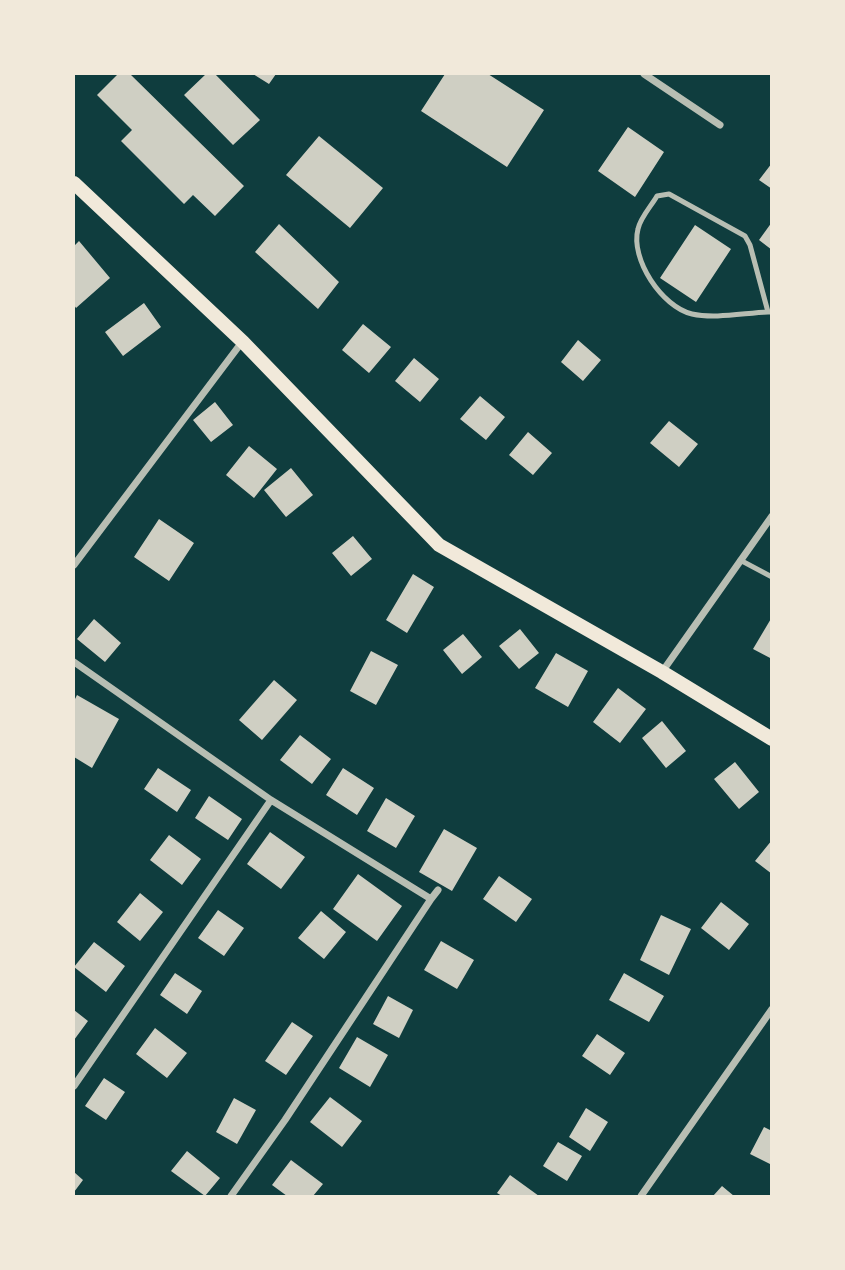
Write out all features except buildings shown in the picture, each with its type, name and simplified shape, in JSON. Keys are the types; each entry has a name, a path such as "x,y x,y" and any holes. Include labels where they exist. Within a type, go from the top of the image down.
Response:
{"main road":[{"path":"74,183 243,342 439,545 662,672 772,739"}],"street":[{"path":"644,74 720,125"},
{"path":"74,565 243,342"},
{"path":"662,672 772,516"},
{"path":"74,662 271,800 431,899"},
{"path":"74,1086 271,800"},
{"path":"230,1196 285,1120 438,890"},
{"path":"641,1196 772,1009"}],"lane":[{"path":"669,194 744,236 750,245 770,312 690,313 664,298 655,288 639,256 638,228 657,196 669,194"},
{"path":"740,560 772,577"}]}
